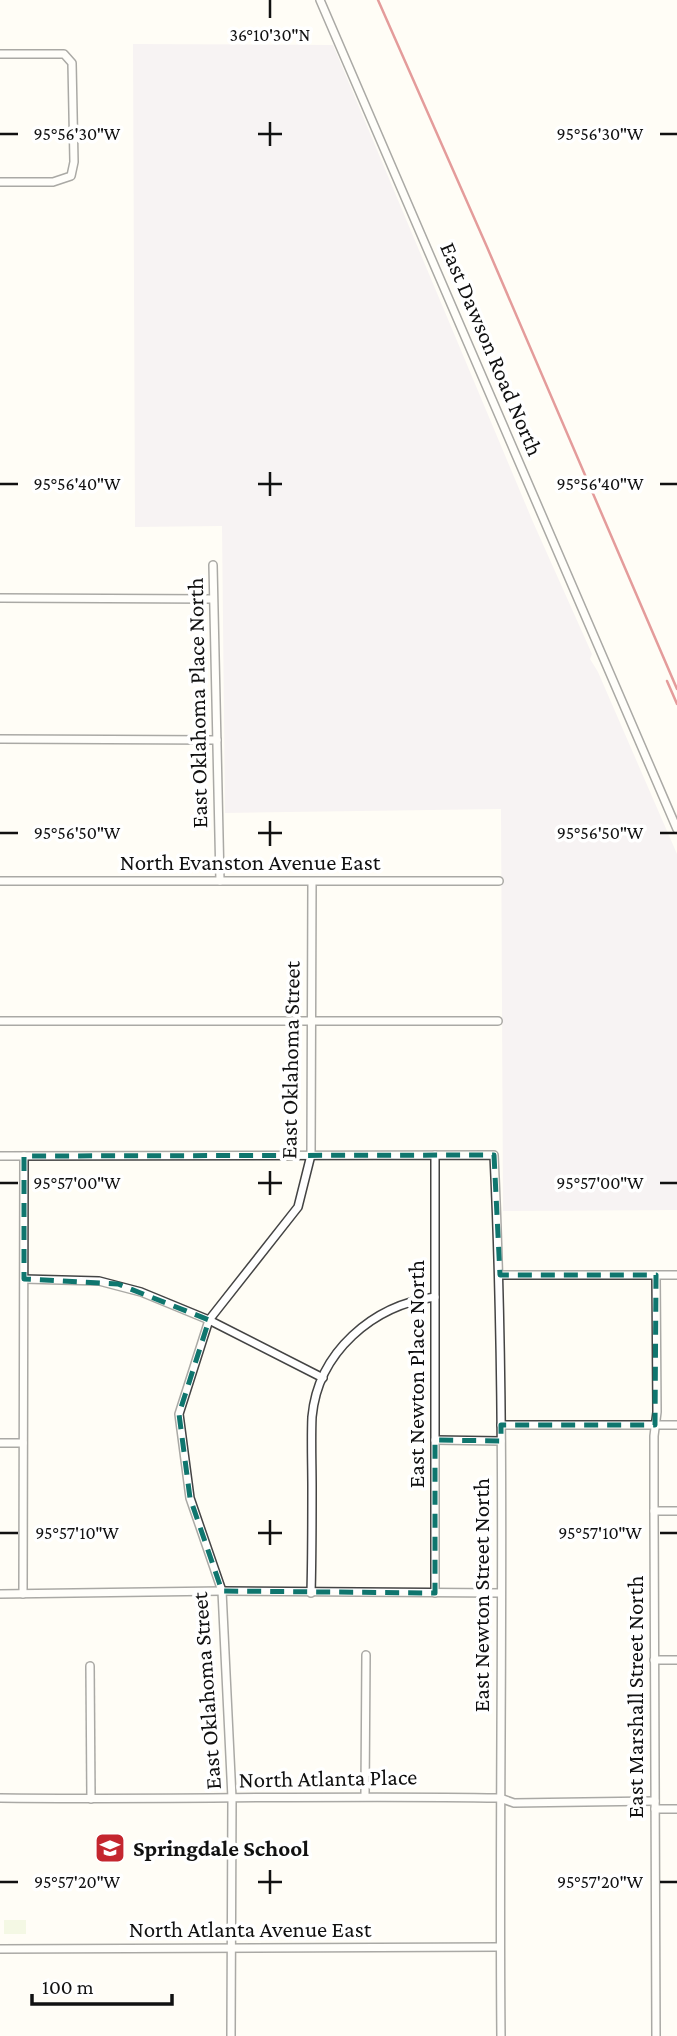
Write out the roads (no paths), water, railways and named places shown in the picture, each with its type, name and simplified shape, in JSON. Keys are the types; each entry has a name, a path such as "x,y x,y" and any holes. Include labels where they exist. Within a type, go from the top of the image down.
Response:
{"street":[{"name":"East Dawson Road North","path":"320,0 677,829"},
{"path":"0,54 64,54 69,58 73,70 74,162 71,176 66,180 0,182"},
{"name":"East Oklahoma Place North","path":"213,565 220,881"},
{"path":"0,598 214,599"},
{"path":"0,740 217,740"},
{"name":"North Evanston Avenue East","path":"0,881 499,881"},
{"name":"East Oklahoma Street","path":"231,2036 232,1798 222,1591 190,1498 179,1414 209,1320 298,1207 311,1155 312,881"},
{"path":"0,1021 498,1021"},
{"name":"East Newton Street North","path":"435,1155 494,1154 500,1275 501,2036"},
{"path":"0,1156 435,1155"},
{"name":"East Newton Place North","path":"435,1155 435,1593"},
{"path":"23,1594 24,1156"},
{"path":"500,1275 677,1275"},
{"name":"East Marshall Street North","path":"656,1275 656,2036"},
{"path":"24,1279 79,1279 118,1284 209,1320 323,1378"},
{"path":"311,1593 312,1416 323,1378 339,1350 374,1317 413,1300 435,1297"},
{"path":"501,1425 677,1425"},
{"path":"435,1440 501,1441"},
{"path":"0,1443 23,1443"},
{"path":"654,1511 677,1511"},
{"path":"0,1594 222,1591 501,1593"},
{"path":"365,1795 366,1656"},
{"path":"654,1660 677,1660"},
{"path":"90,1666 91,1799"},
{"name":"North Atlanta Place","path":"0,1798 365,1795 500,1798 514,1803 655,1805 677,1809"},
{"name":"North Atlanta Avenue East","path":"0,1949 500,1947"}],"railway":[{"path":"378,0 677,689"},
{"path":"667,681 677,704"}],"place":[{"name":"Springdale School","path":"110,1848"}]}
